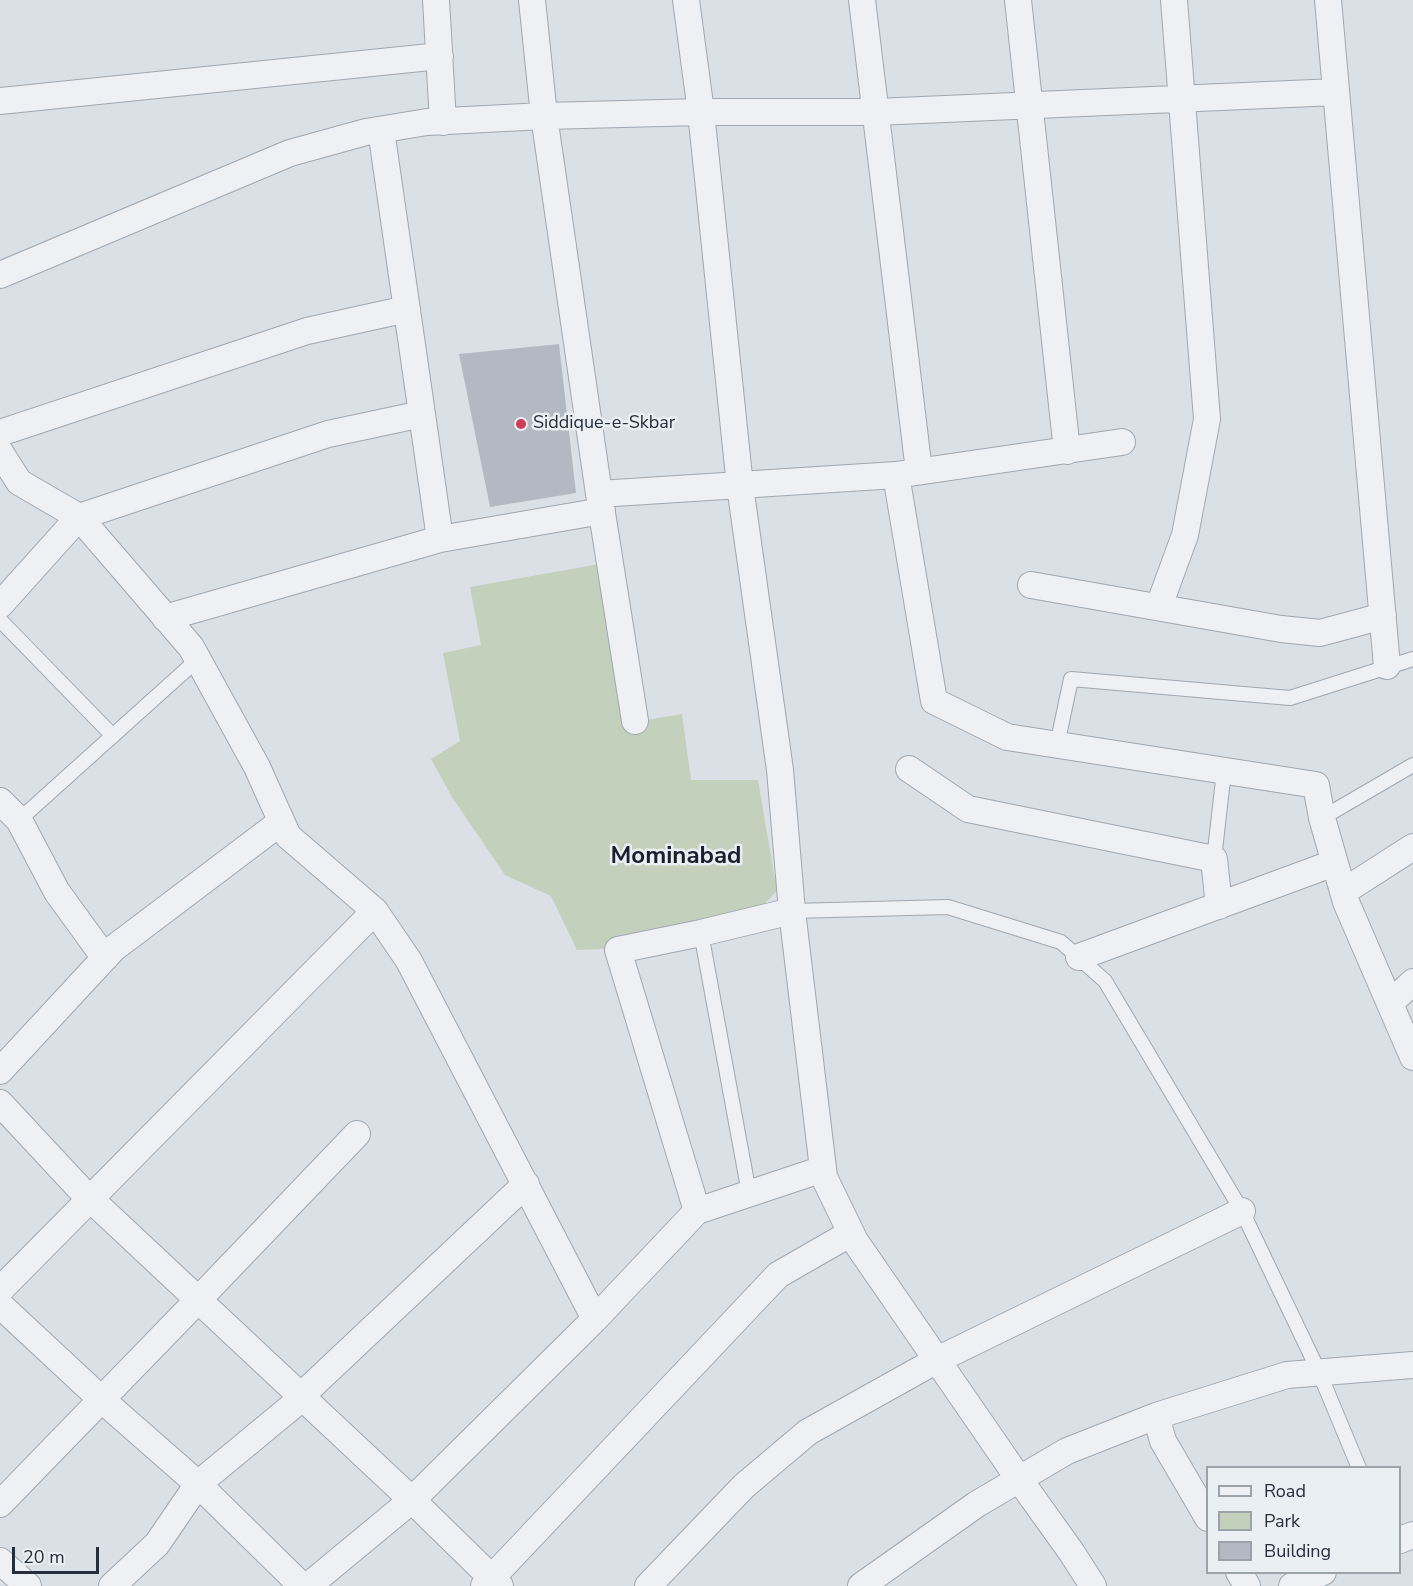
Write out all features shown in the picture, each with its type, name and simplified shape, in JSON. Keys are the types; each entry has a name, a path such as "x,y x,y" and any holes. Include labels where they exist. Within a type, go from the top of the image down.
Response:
{"street":[{"path":"436,0 443,122"},
{"path":"532,0 544,116 635,721"},
{"path":"686,0 701,112 740,486 780,770 792,911 824,1177 855,1241 1093,1586"},
{"path":"862,0 876,112 908,473 934,700 1007,737 1316,785 1322,818 1343,891 1413,1057"},
{"path":"1018,0 1067,451"},
{"path":"1159,606 1185,535 1208,419 1174,0"},
{"path":"1328,0 1387,666"},
{"path":"0,101 440,56"},
{"path":"0,275 290,153 366,132 427,122 701,112 876,112 1336,92"},
{"path":"381,130 440,539"},
{"path":"0,433 307,331 407,309"},
{"path":"0,605 79,517 328,434 422,414"},
{"path":"165,618 440,539 601,503 740,486 908,473 1122,442"},
{"path":"0,452 19,482 79,517 190,648 257,767 288,836 375,911 409,961 596,1319"},
{"path":"1031,585 1281,629 1320,633 1383,616"},
{"path":"909,769 968,809 1214,859 1219,906"},
{"path":"0,801 19,820 57,892 105,958"},
{"path":"0,1071 114,948 281,822"},
{"path":"1343,891 1413,847"},
{"path":"1079,957 1334,863"},
{"path":"0,1290 375,911"},
{"path":"698,1210 618,950 792,911"},
{"path":"1391,1002 1413,982"},
{"path":"0,1103 90,1199 412,1500 492,1583 778,1275 851,1233"},
{"path":"0,1504 357,1134"},
{"path":"308,1586 412,1500 596,1319 698,1210 823,1169"},
{"path":"112,1586 158,1544 198,1484 296,1403 525,1184"},
{"path":"648,1586 744,1486 808,1432 937,1360 1242,1211"},
{"path":"0,1305 101,1399 198,1484 302,1586"},
{"path":"861,1586 977,1504 1067,1451 1156,1416 1287,1375 1413,1365"},
{"path":"1156,1416 1163,1441 1206,1515"},
{"path":"0,1561 28,1586"},
{"path":"1292,1586 1319,1574"}],"lane":[{"path":"0,620 113,736"},
{"path":"1057,745 1071,679 1290,698 1413,658"},
{"path":"19,820 197,660"},
{"path":"1322,818 1413,765"},
{"path":"1214,859 1224,771"},
{"path":"792,911 948,907 1061,942 1105,981 1242,1211 1319,1372 1359,1466"},
{"path":"702,933 749,1194"}],"green space":[{"path":"611,562 635,722 682,714 691,780 758,780 777,891 763,905 748,911 618,948 577,950 551,896 505,875 452,797 431,759 460,741 443,653 481,645 470,587"}],"building":[{"name":"Siddique-e-Skbar","path":"559,344 576,493 490,507 459,354"}],"place":[{"name":"Siddique-e-Skbar","path":"521,424"}],"district":[{"name":"Mominabad","path":"676,857"}]}
